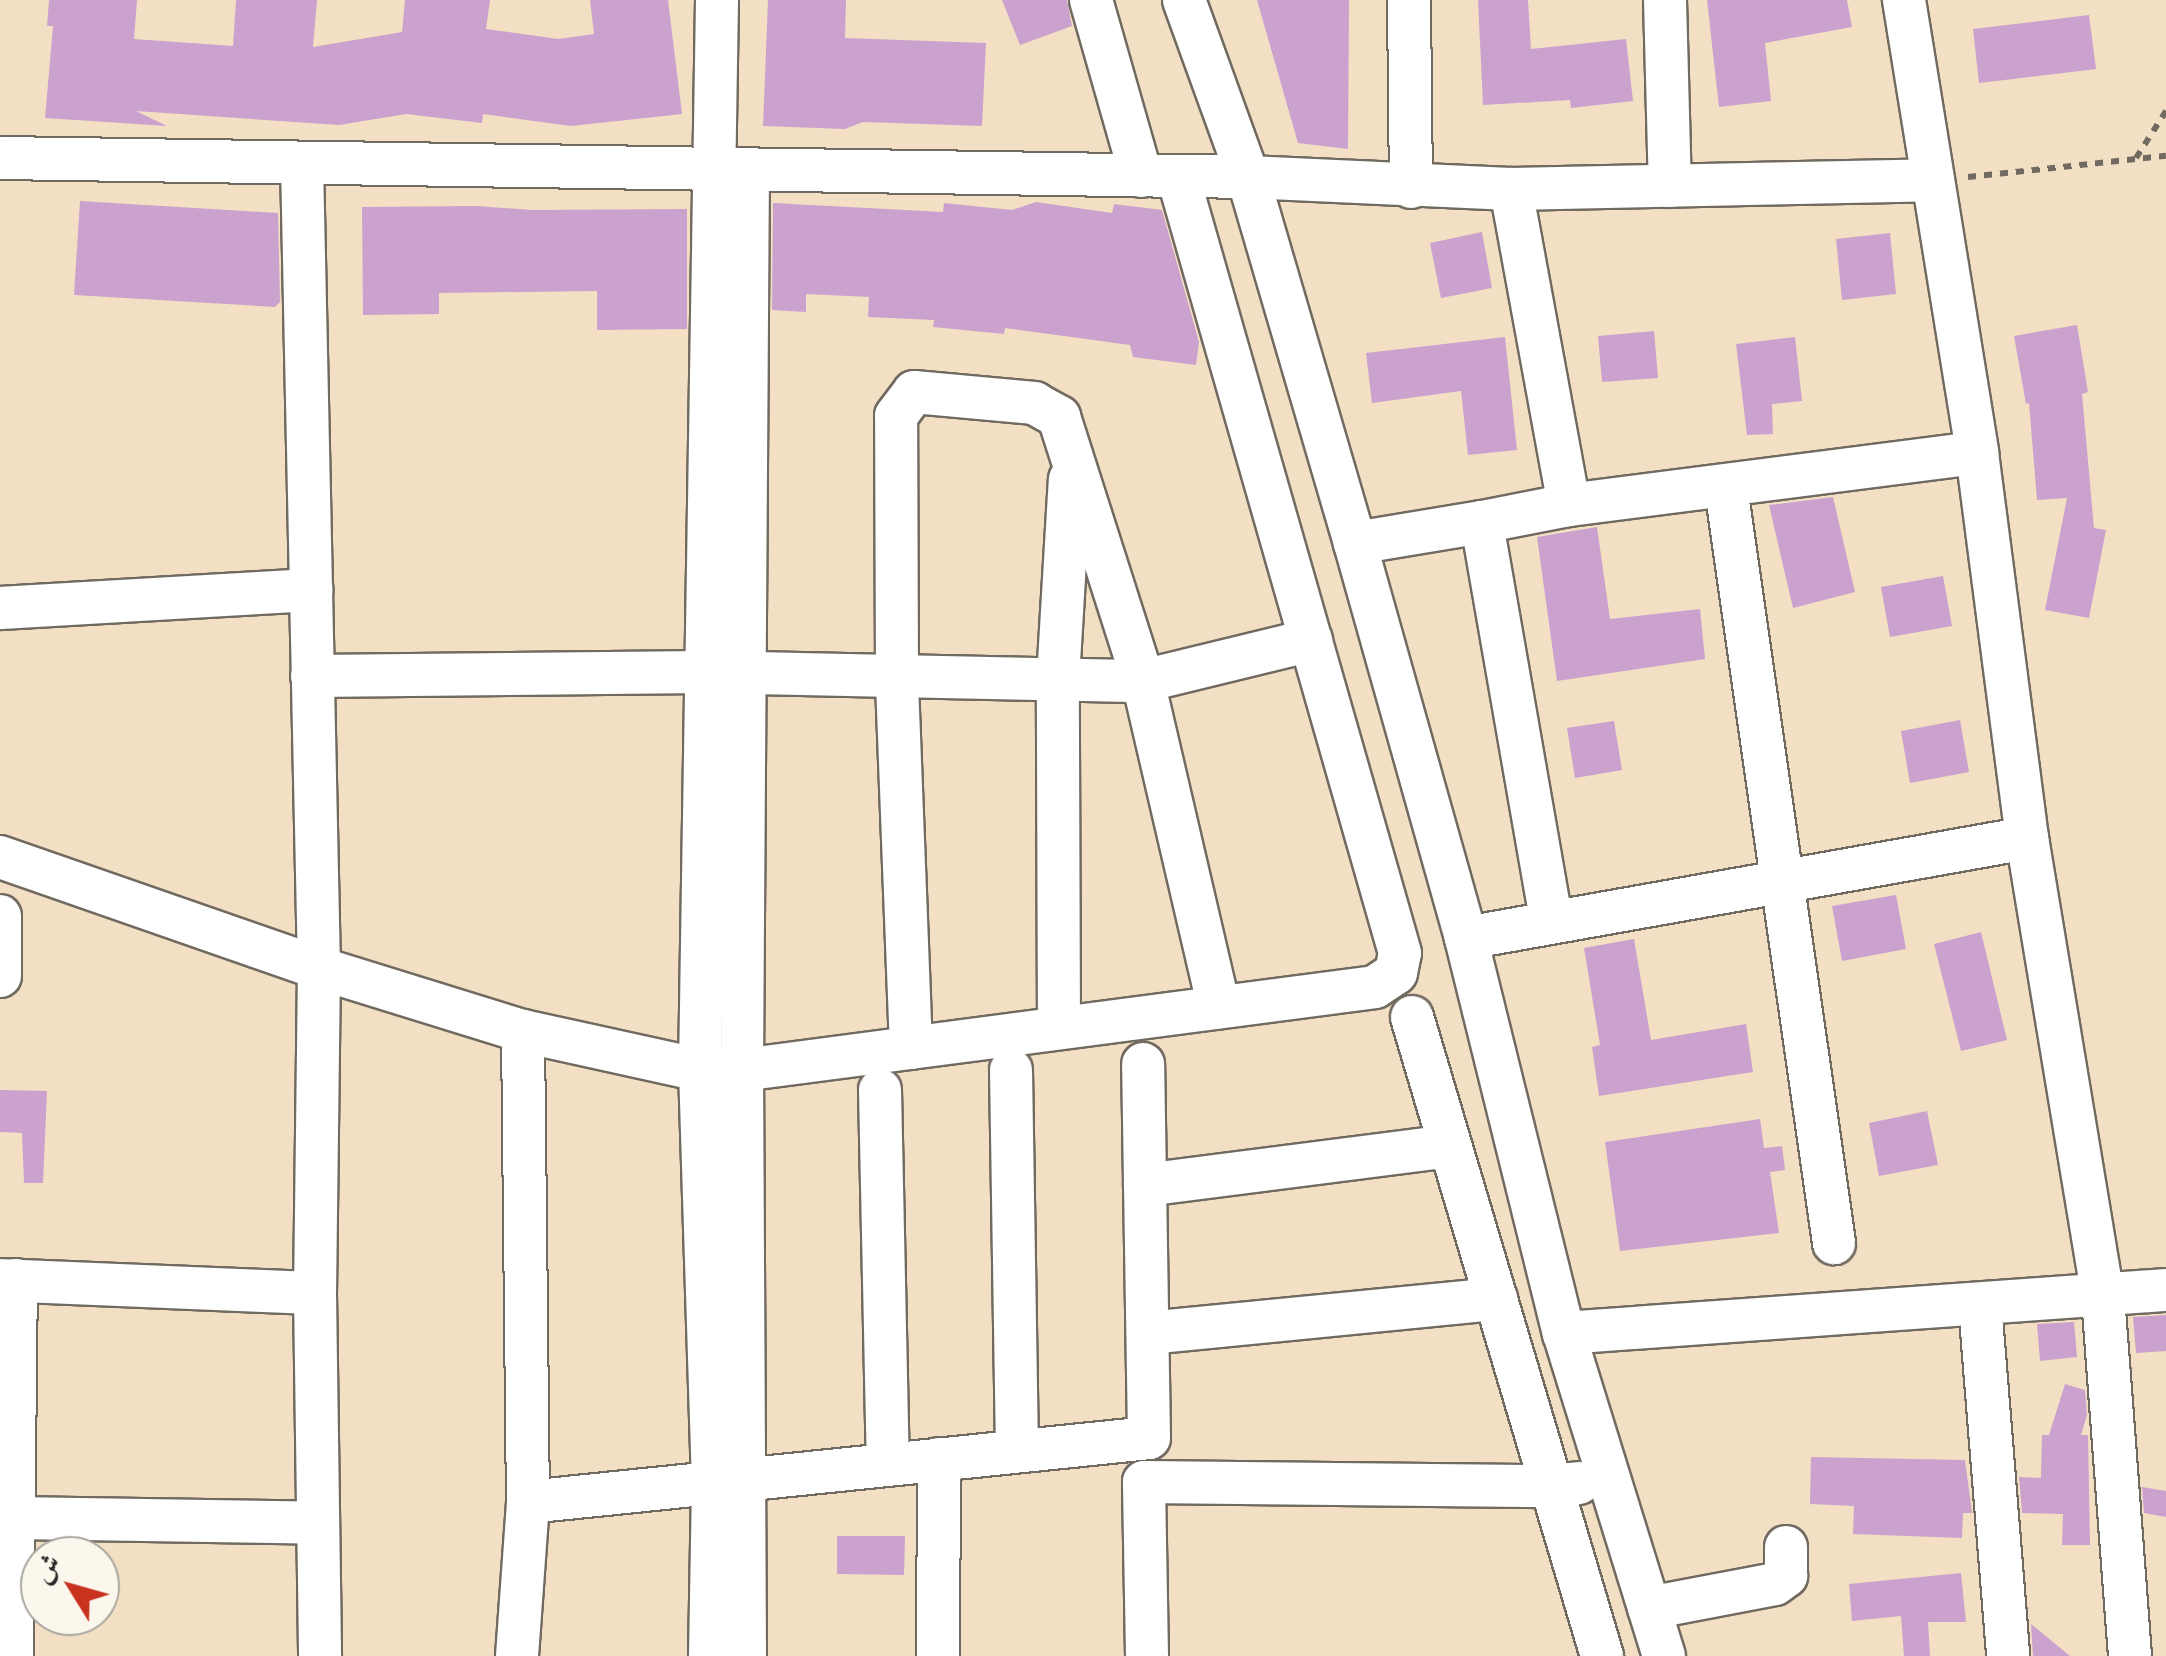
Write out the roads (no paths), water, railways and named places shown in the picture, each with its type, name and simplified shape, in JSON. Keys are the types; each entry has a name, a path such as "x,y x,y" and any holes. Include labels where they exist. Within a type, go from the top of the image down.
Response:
{"street":[{"path":"717,0 729,170 724,672 700,1070 746,1656"},
{"path":"0,857 319,968 523,1032 700,1070 742,1070 1375,986 1396,973 1400,953 1311,640 1160,176 1091,0"},
{"path":"1184,0 1248,177 1355,543 1466,938 1564,1333 1664,1656"},
{"path":"1409,0 1410,186"},
{"path":"1665,0 1670,186"},
{"path":"1904,0 1978,453 2027,838 2103,1297 2130,1656"},
{"path":"0,158 1248,177 1511,189 1933,180"},
{"path":"302,164 319,968 316,1293 320,1656"},
{"path":"1511,189 1569,504"},
{"path":"911,1048 896,676 896,416 914,392 1034,402 1059,417 1143,681 1219,1007"},
{"path":"1355,543 1569,504 1726,488 1978,453"},
{"path":"1059,1028 1058,679 1071,454"},
{"path":"1726,488 1834,1243"},
{"path":"1482,522 1551,919"},
{"path":"0,608 311,590"},
{"path":"312,676 724,672 1143,681 1311,640"},
{"path":"710,1656 730,1481 742,1070 724,672"},
{"path":"1466,938 1551,919 2027,838"},
{"path":"0,916 0,976"},
{"path":"1412,1017 1602,1656"},
{"path":"517,1656 528,1502 523,1032"},
{"path":"528,1502 1149,1438 1143,1064"},
{"path":"1011,1070 1017,1451"},
{"path":"880,1090 888,1465"},
{"path":"1145,1185 1450,1146"},
{"path":"12,1656 14,1518 8,1280 316,1293"},
{"path":"1564,1333 2166,1290"},
{"path":"1148,1333 1496,1298"},
{"path":"1980,1305 2008,1656"},
{"path":"938,1656 939,1460"},
{"path":"1147,1656 1144,1482 1551,1486 1609,1479"},
{"path":"14,1518 318,1522"},
{"path":"1649,1608 1774,1584 1786,1576 1786,1547"}]}
